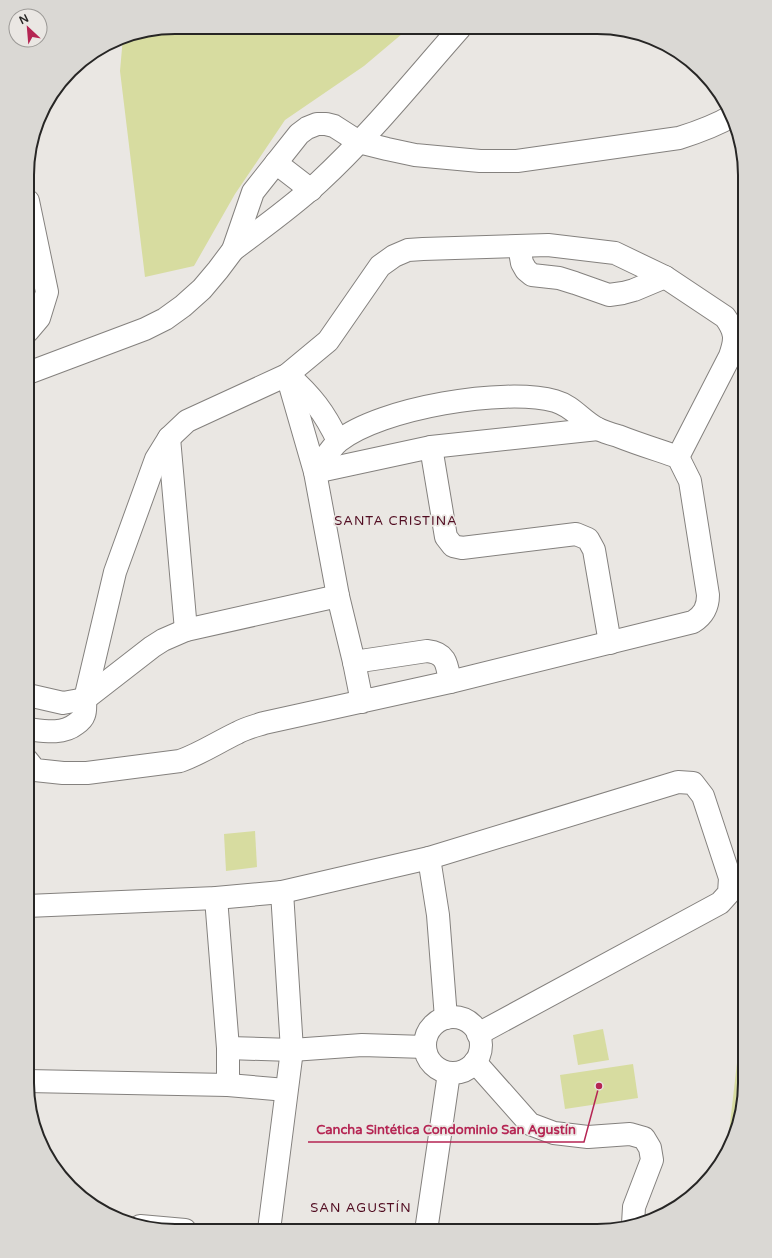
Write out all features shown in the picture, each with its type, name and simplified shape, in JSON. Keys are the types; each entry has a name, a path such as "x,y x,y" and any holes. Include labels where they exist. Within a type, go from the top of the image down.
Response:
{"street":[{"path":"34,371 145,329 183,306 202,289 233,250 283,213 310,190 359,142 455,34"},
{"path":"233,250 254,192 299,134 307,128 317,124 334,126 359,142 415,155 443,159 480,161 517,160 679,138 715,126 726,119"},
{"path":"276,163 310,190"},
{"path":"34,231 46,292 39,318 34,324"},
{"path":"34,730 55,732 71,728 84,715 85,699 115,572 156,459 169,438 187,421 287,375 328,341 380,266 394,256 408,250 423,248 548,245 616,253 664,277 725,317 734,335 735,342 730,356 678,457"},
{"path":"519,246 522,263 526,270 532,275 559,278 609,294 634,290 664,277"},
{"path":"287,375 304,388 318,404 338,441"},
{"path":"287,375 315,472 338,596 362,702"},
{"path":"34,769 63,773 87,773 180,761 192,757 251,727 450,682 693,622 704,613 706,608 708,595 690,481 678,457 598,429 567,405 544,398 521,396 478,399 417,409 394,415 373,423 338,441 315,472"},
{"path":"315,472 431,447 598,429"},
{"path":"169,438 186,630"},
{"path":"431,447 446,537 453,546 462,548 576,534 588,539 594,550 610,643"},
{"path":"34,697 63,704 85,699 152,647 174,634 338,596"},
{"path":"354,662 427,650 433,651 443,657 446,662 450,682"},
{"path":"34,906 216,898 282,892 429,858 678,782 693,783 703,796 730,878 729,893 720,903 478,1034"},
{"path":"429,858 438,915 446,1018"},
{"path":"269,1224 292,1050 282,892"},
{"path":"216,898 228,1048 228,1085"},
{"path":"446,1018 458,1018 467,1021 474,1027 478,1034 481,1043 480,1053 475,1062 468,1069 459,1073 449,1073 438,1070 431,1064 426,1055 426,1038 430,1029 437,1022 446,1018"},
{"path":"228,1048 292,1050 362,1045 425,1047"},
{"path":"475,1062 530,1124 554,1134 588,1137 630,1134 644,1138 650,1148 652,1160 634,1207 633,1219"},
{"path":"427,1224 449,1073"},
{"path":"34,1081 228,1085 286,1090"}],"green space":[{"path":"402,34 364,66 285,120 235,194 194,266 145,277 120,71 122,44 130,41 156,35"},
{"path":"255,831 257,867 226,871 224,834"},
{"path":"603,1029 609,1060 578,1065 573,1035"},
{"path":"738,1054 737,1102 729,1132"},
{"path":"633,1064 638,1098 565,1109 560,1075"}],"place":[{"name":"Cancha Sintética Condominio San Agustín","path":"599,1086"}],"district":[{"name":"SANTA CRISTINA","path":"396,520"},
{"name":"SAN AGUSTÍN","path":"361,1207"}]}
